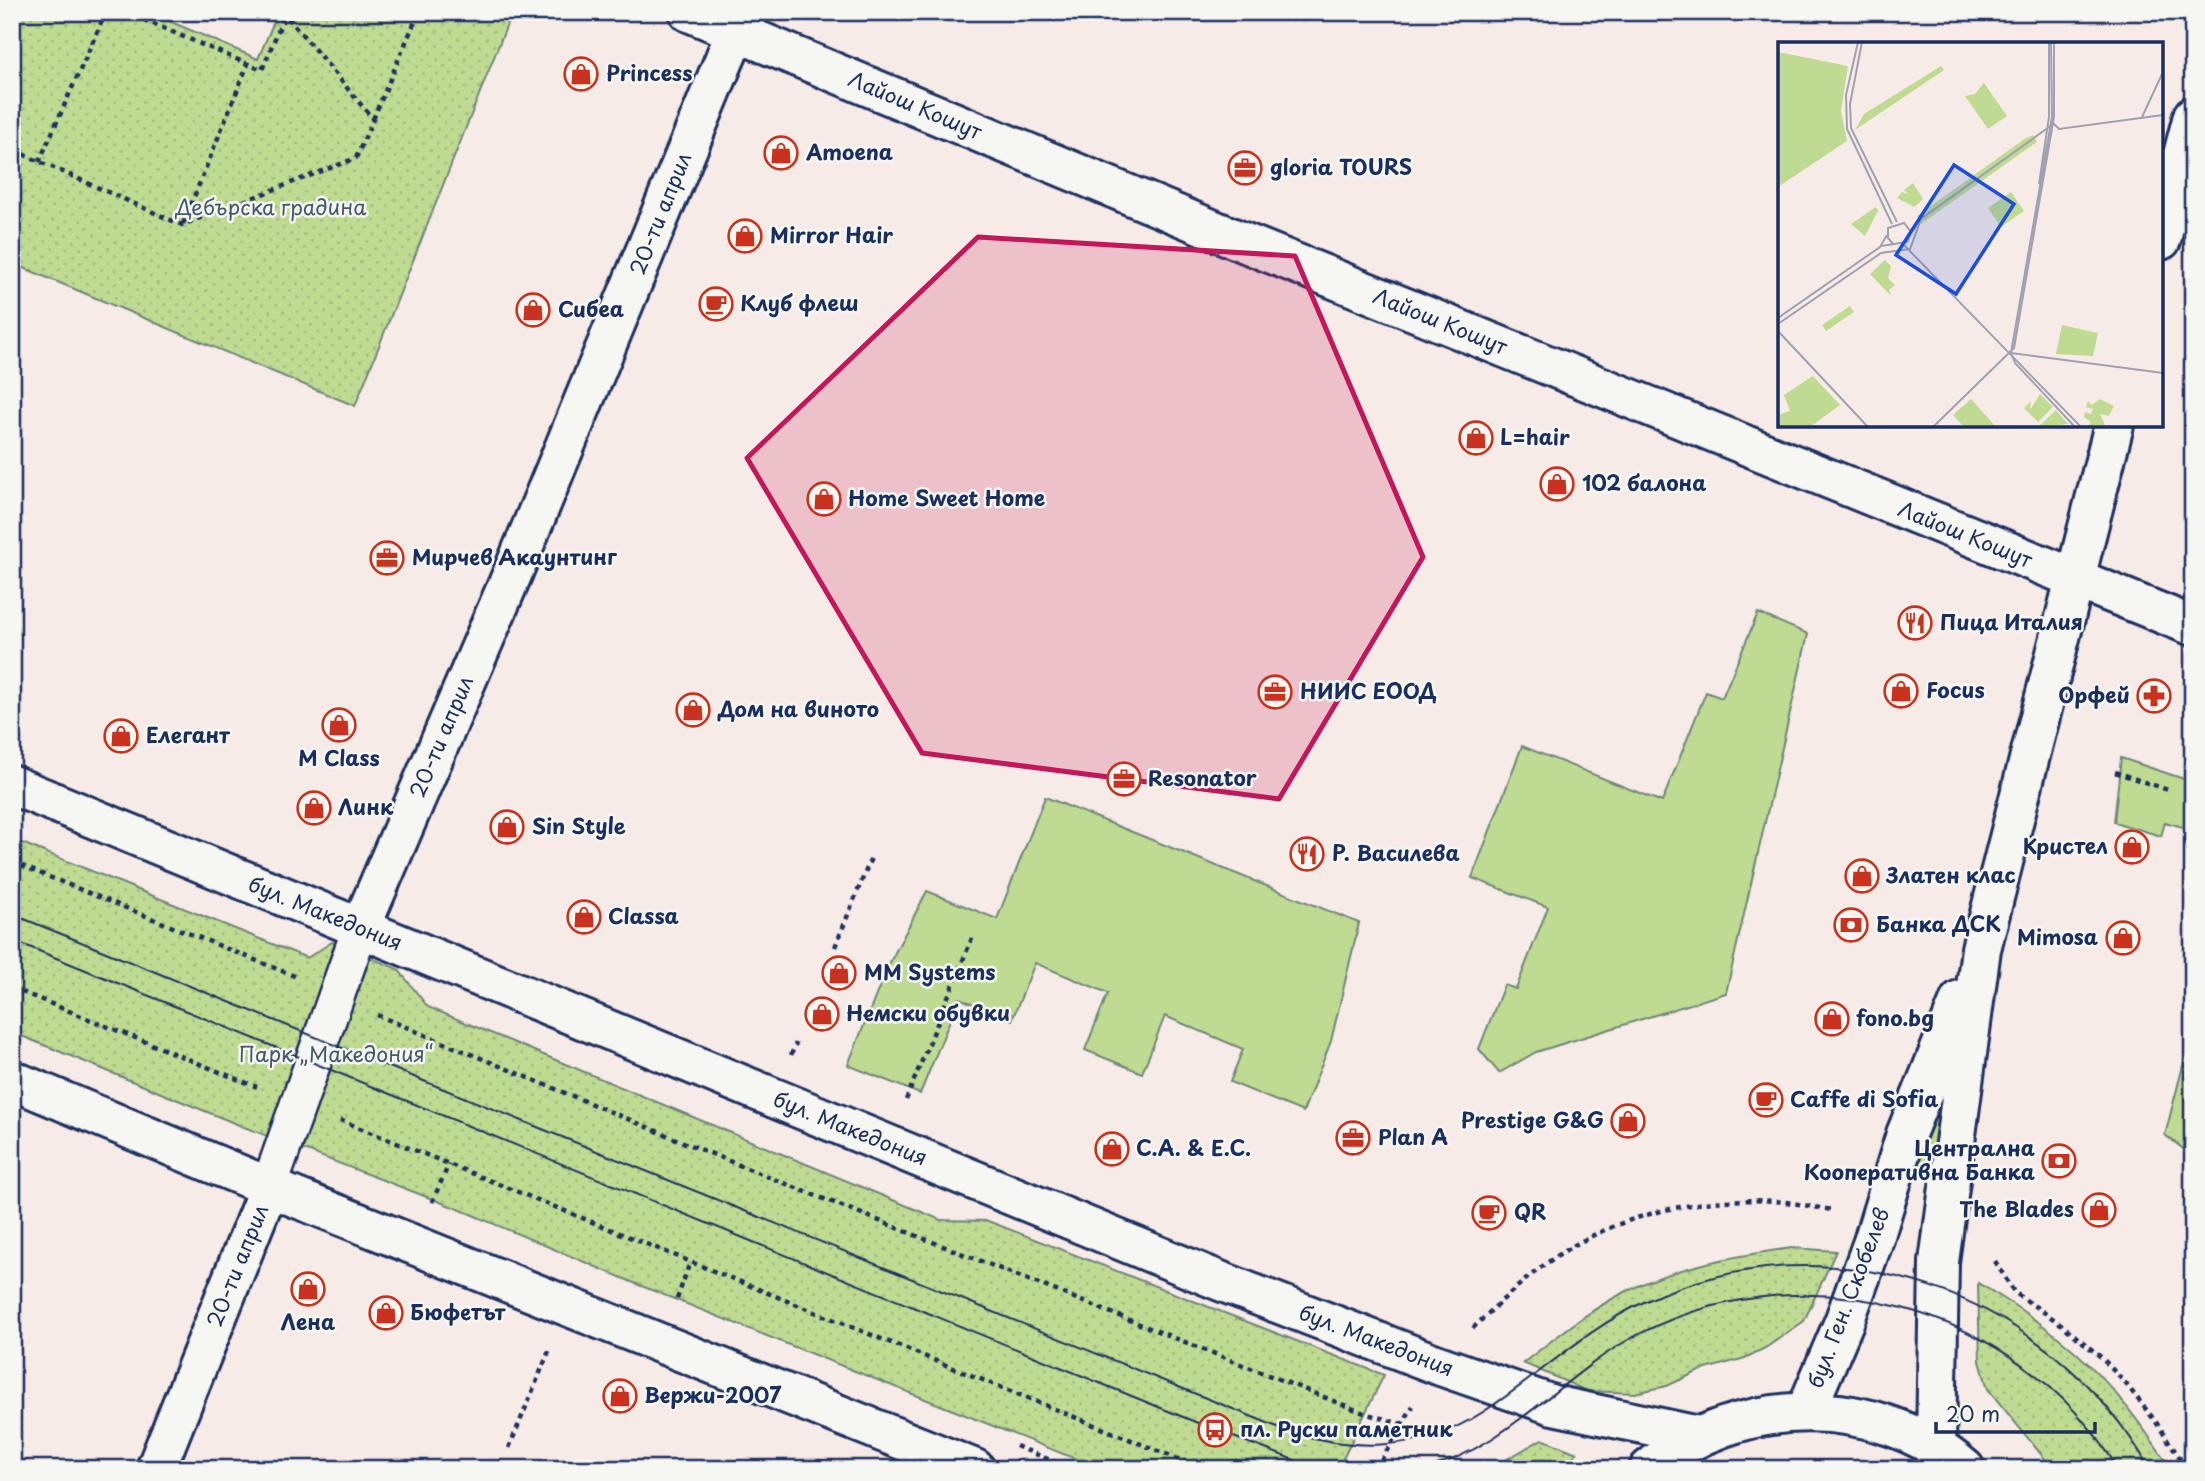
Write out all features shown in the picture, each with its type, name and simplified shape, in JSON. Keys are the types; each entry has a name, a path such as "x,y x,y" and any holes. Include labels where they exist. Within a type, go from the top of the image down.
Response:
{"street":[{"name":"Лайош Кошут","path":"689,12 740,22 1238,240 2193,626"},
{"name":"20-ти април","path":"156,1469 270,1187 360,929 512,577 740,22"},
{"path":"2163,232 2193,116"},
{"name":"бул. Ген. Скобелев","path":"1950,1458 1940,1250 1980,949 2113,427"},
{"name":"бул. Македония","path":"12,786 1220,1281 1437,1365 1553,1405 1699,1436"},
{"name":"бул. Ген. Скобелев","path":"1806,1411 1844,1322 1873,1242 1906,1134 1980,949"},
{"path":"12,1080 270,1187 975,1469"},
{"path":"1648,1469 1699,1436 1734,1423 1769,1414 1806,1411 1860,1418 1899,1430 1950,1458"}],"path":[{"path":"39,162 106,12"},
{"path":"125,12 262,69 286,13 373,119"},
{"path":"12,139 18,152 182,225 356,158 419,12"},
{"path":"182,225 248,64"},
{"path":"2115,772 2171,791"},
{"path":"835,947 871,858"},
{"path":"12,862 301,978 336,998 785,1183 1364,1413 1402,1424"},
{"path":"904,1104 972,938"},
{"path":"12,988 1203,1469"},
{"path":"790,1057 796,1043"},
{"path":"429,1210 449,1164"},
{"path":"1468,1333 1522,1281 1557,1256 1594,1236 1633,1220 1682,1207 1733,1201 1784,1202 1843,1212"},
{"path":"1995,1261 2014,1292 2061,1324 2102,1358 2156,1422 2187,1469"},
{"path":"673,1310 690,1262"},
{"path":"509,1448 550,1349"},
{"path":"2184,1430 2193,1424"},
{"path":"1376,1469 1398,1430"}],"highlighted area":[{"path":"978,237 1295,256 1423,557 1279,799 922,753 747,458"}],"green space":[{"name":"Дебърска градина","path":"12,12 148,12 258,59 278,12 512,12 355,406 12,263"},
{"path":"1758,613 1808,634 1726,993 1536,1052 1499,1073 1479,1049 1504,985 1516,989 1548,907 1472,878 1522,746 1662,802 1706,692 1722,698"},
{"path":"2121,758 2193,782 2193,830 2165,822 2161,836 2114,822"},
{"path":"1045,797 1359,923 1331,1041 1303,1112 1230,1082 1243,1049 1165,1016 1142,1073 1085,1050 1108,993 1035,963 1012,1020 959,998 920,1094 848,1065 887,968 927,891 997,919"},
{"name":"Парк „Македония“","path":"12,839 307,958 332,942 398,969 428,1007 941,1220 988,1221 1384,1375 1338,1469 1101,1469 12,1032"},
{"path":"1967,1000 1933,1178 1909,1172"},
{"path":"2193,1027 2193,1142 2188,1139 2185,1150 2165,1135"},
{"path":"1792,1248 1836,1251 1804,1321 1767,1347 1745,1358 1699,1371 1667,1386 1635,1393 1587,1391 1523,1363 1598,1307 1645,1283 1707,1263"},
{"path":"1978,1283 2038,1322 2087,1363 2130,1411 2171,1469 2053,1469 1988,1389 1980,1361"},
{"path":"1542,1439 1577,1453 1563,1469 1490,1469"}],"tram line":[{"path":"12,914 1301,1435 1354,1444 1407,1442 1433,1436 1483,1412 1601,1326 1644,1302 1716,1277 1788,1266 1860,1270 1929,1286 1995,1315 2054,1356 2107,1407 2150,1469"},
{"path":"12,940 1215,1430 1318,1469"},
{"path":"1423,1469 1452,1460 1505,1430 1602,1356 1628,1340 1693,1312 1761,1297 1830,1296 1898,1307 1963,1330 2023,1366 2075,1412 2118,1469"}],"place":[{"name":"Princess","path":"581,74"},
{"name":"Amoena","path":"781,153"},
{"name":"gloria TOURS","path":"1245,168"},
{"name":"Mirror Hair","path":"745,236"},
{"name":"Клуб флеш","path":"716,304"},
{"name":"Сибеа","path":"533,310"},
{"name":"L=hair","path":"1476,438"},
{"name":"102 балона","path":"1557,484"},
{"name":"Home Sweet Home","path":"824,499"},
{"name":"Мирчев Акаунтинг","path":"387,558"},
{"name":"Пица Италия","path":"1915,623"},
{"name":"Focus","path":"1901,691"},
{"name":"НИИС ЕООД","path":"1275,692"},
{"name":"Орфей","path":"2154,696"},
{"name":"Дом на виното","path":"693,710"},
{"name":"M Class","path":"339,725"},
{"name":"Елегант","path":"121,736"},
{"name":"Resonator","path":"1124,779"},
{"name":"Линк","path":"314,808"},
{"name":"Sin Style","path":"507,827"},
{"name":"Кристел","path":"2132,847"},
{"name":"Р. Василева","path":"1307,854"},
{"name":"Златен клас","path":"1862,876"},
{"name":"Classa","path":"584,917"},
{"name":"Банка ДСК","path":"1851,925"},
{"name":"Mimosa","path":"2123,938"},
{"name":"MM Systems","path":"839,973"},
{"name":"Немски обувки","path":"822,1014"},
{"name":"fono.bg","path":"1832,1019"},
{"name":"Caffe di Sofia","path":"1766,1100"},
{"name":"Prestige G&G","path":"1628,1121"},
{"name":"Plan A","path":"1353,1138"},
{"name":"С.А. & Е.С.","path":"1112,1149"},
{"name":"Централна Кооперативна Банка","path":"2059,1161"},
{"name":"The Blades","path":"2099,1210"},
{"name":"QR","path":"1489,1213"},
{"name":"Лена","path":"308,1289"},
{"name":"Бюфетът","path":"386,1313"},
{"name":"Вержи-2007","path":"620,1396"},
{"name":"пл. Руски паметник","path":"1215,1430"}]}
